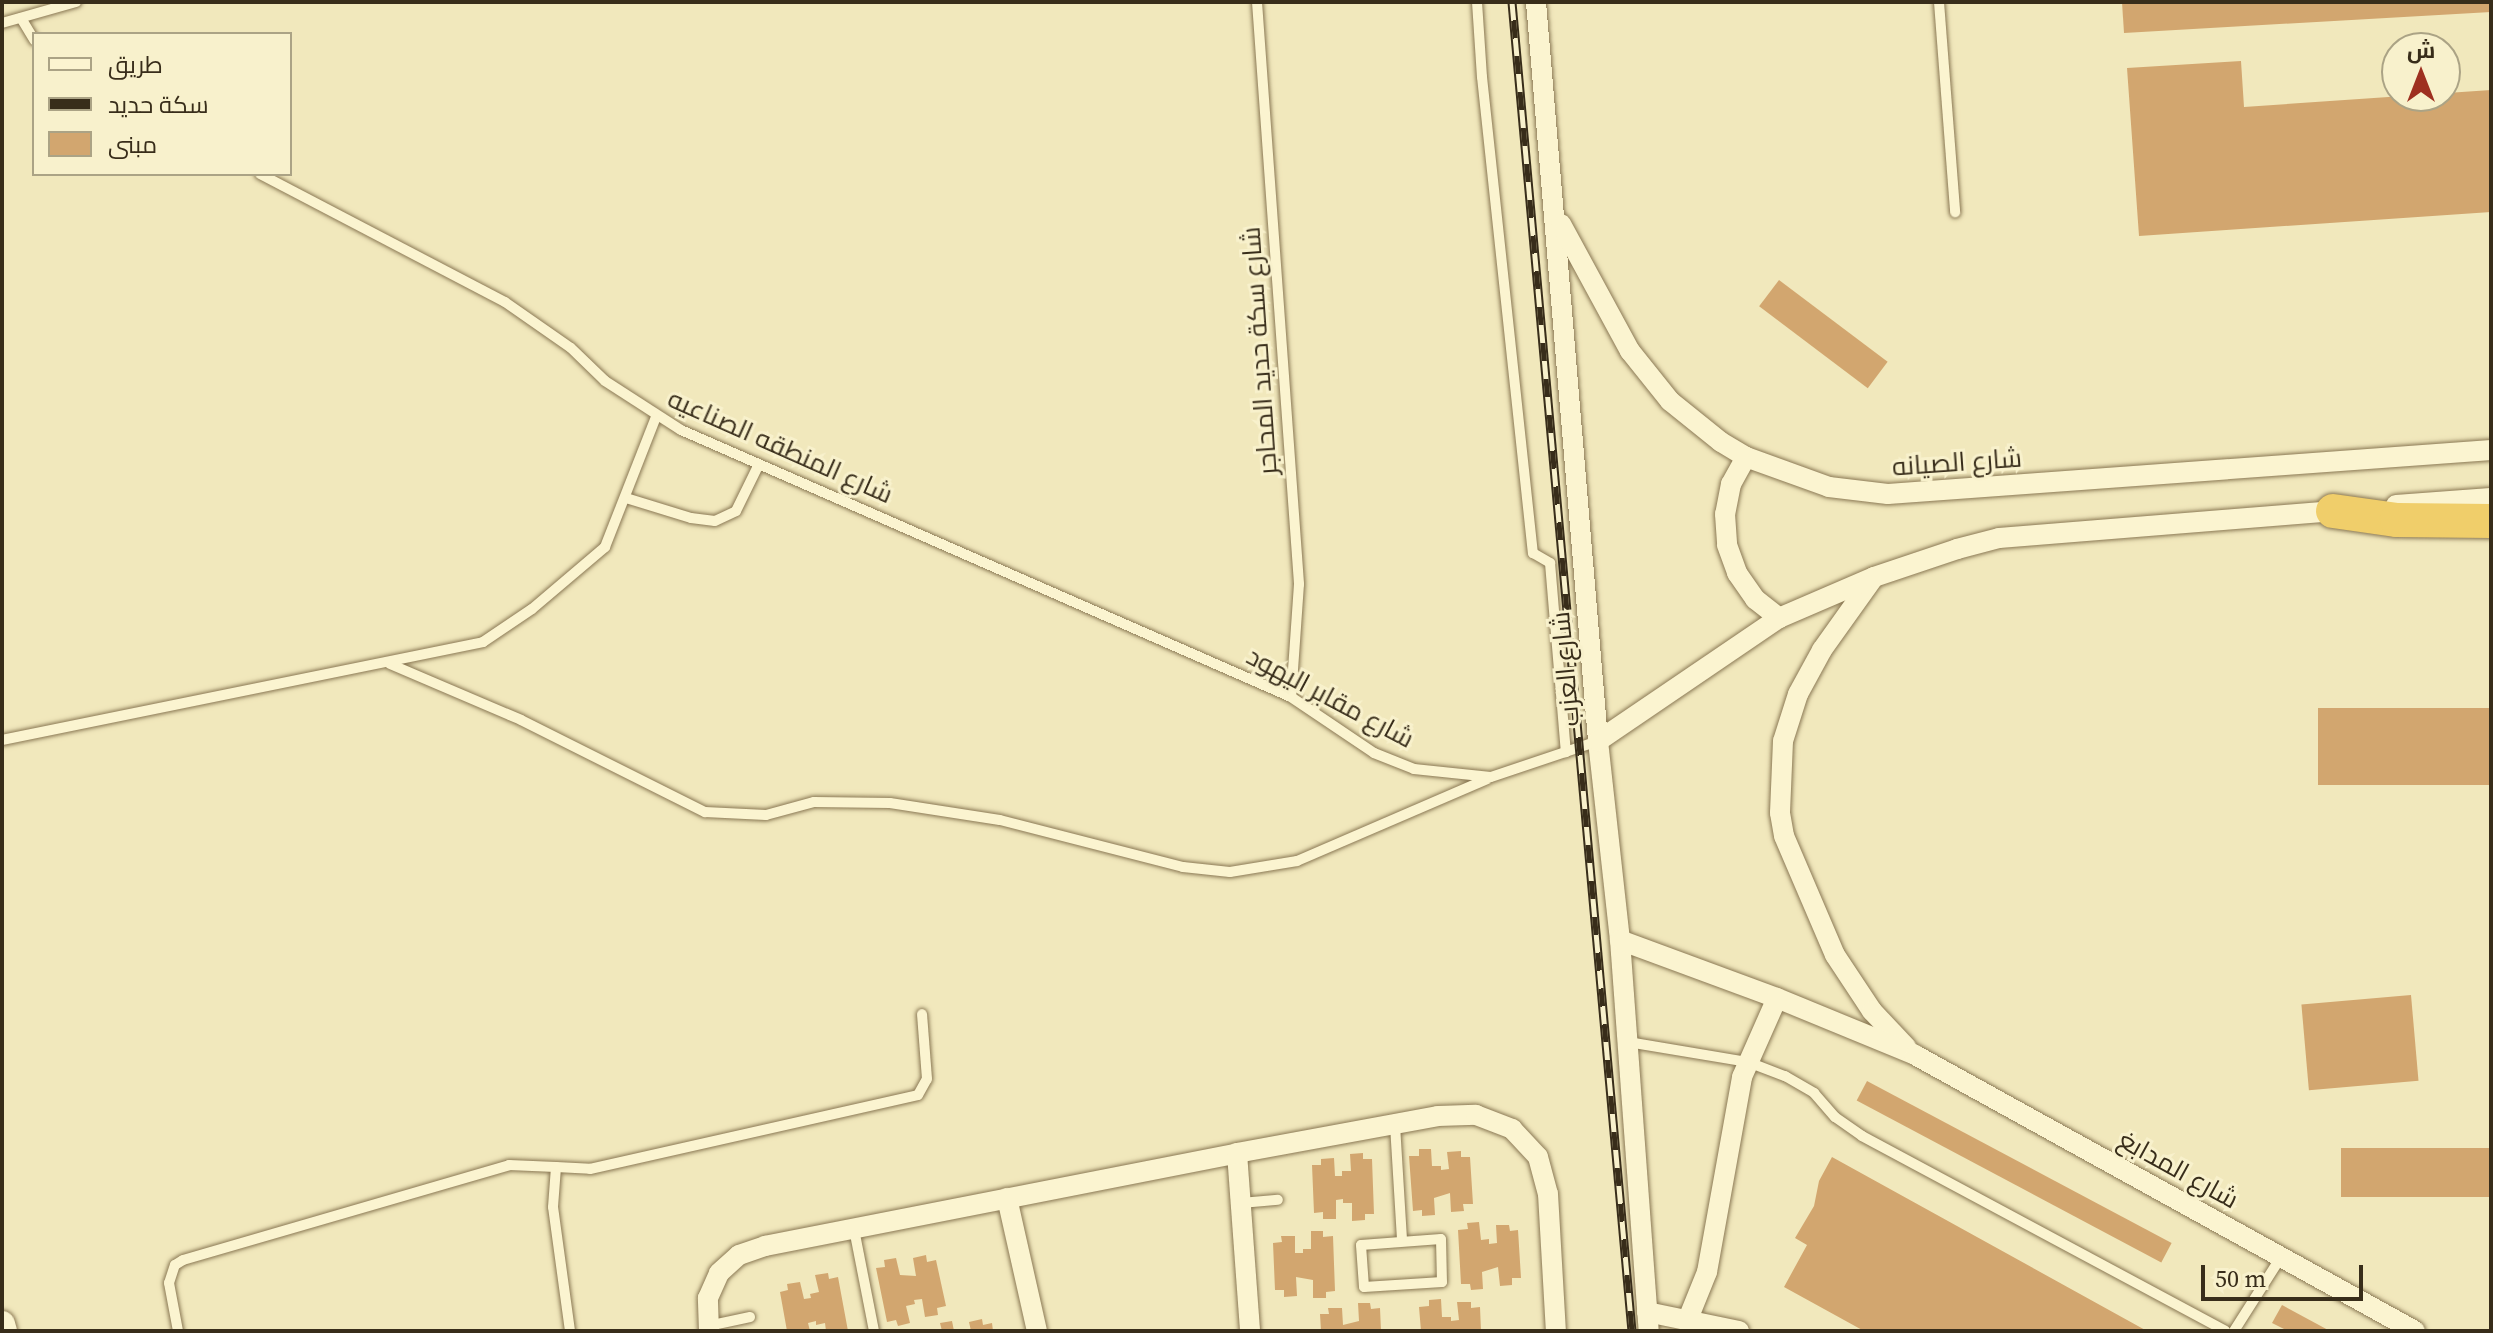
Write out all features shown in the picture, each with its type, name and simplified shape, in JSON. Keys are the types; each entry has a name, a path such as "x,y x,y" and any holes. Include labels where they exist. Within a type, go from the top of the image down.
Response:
{"highway":[{"path":"2333,511 2408,521 2491,521"}],"street":[{"name":"شارع العزب","path":"1536,2 1598,741 1620,940 1648,1321"},
{"name":"شارع الصيانه","path":"1556,213 1613,323 1649,377 1695,422 1746,457 1829,487 1888,494 2491,450"},
{"path":"1746,457 1731,484 1725,514 1727,545 1737,573 1746,586 1779,618"},
{"path":"1598,741 1779,618 1874,577 1999,538 2491,498"},
{"name":"شارع المدابغ","path":"1874,577 1822,650 1798,694 1783,741 1780,813 1784,836 1835,955 1872,1011 1915,1055"},
{"name":"شارع المدابغ","path":"1620,940 1777,998 1915,1055 2415,1331"},
{"path":"1688,1319 1707,1272 1742,1077 1777,998"},
{"path":"708,1328 708,1298 719,1273 739,1255 765,1246 1237,1153 1438,1116 1476,1115 1512,1129 1538,1157 1548,1194 1556,1331"},
{"path":"1237,1153 1250,1331"},
{"path":"1007,1198 1037,1331"},
{"path":"1648,1321 1688,1319 1739,1331"},
{"path":"2,1324 4,1331"}],"lane":[{"path":"2,23 76,2"},
{"name":"شارع سكة حديد المحاجر","path":"1257,2 1299,584 1291,697"},
{"path":"1477,2 1483,93 1533,553 1550,563 1566,752"},
{"path":"1939,2 1955,212"},
{"path":"21,18 32,37"},
{"name":"شارع المنطقه الصناعيه","path":"264,176 505,302 560,340 605,381 656,417 1138,628"},
{"path":"2,740 390,664 483,642 532,609 605,547 656,417"},
{"path":"626,498 691,518 715,521 736,511 759,464"},
{"name":"شارع مقابر اليهود","path":"1138,628 1291,697 1374,753 1414,769 1491,777 1598,741"},
{"path":"390,664 521,720 705,812 766,815 814,802 855,800 906,804 1000,820 1183,867 1230,872 1297,861 1491,777"},
{"path":"178,1331 169,1283 175,1265 183,1260 509,1165 590,1169 918,1095 927,1079 922,1014"},
{"path":"1628,1042 1748,1062 1785,1076 1814,1093 1835,1117 1862,1136 2225,1331"},
{"path":"1395,1125 1402,1241"},
{"path":"556,1167 553,1207 570,1331"},
{"path":"1241,1203 1278,1200"},
{"path":"854,1229 874,1331"},
{"path":"1441,1239 1443,1281 1364,1287 1361,1245 1402,1241 1441,1239"},
{"path":"2234,1331 2281,1257"},
{"path":"708,1328 750,1317"}],"building":[{"path":"2122,2 2491,2 2491,12 2124,33"},
{"path":"2241,61 2244,107 2381,98 2381,112 2461,112 2461,92 2491,90 2491,212 2139,236 2127,68"},
{"path":"1779,280 1888,362 1868,388 1759,306"},
{"path":"2318,708 2491,708 2491,785 2318,785"},
{"path":"2411,995 2418,1081 2309,1090 2301,1005"},
{"path":"1867,1081 2172,1243 2161,1262 1857,1100"},
{"path":"2341,1148 2491,1148 2491,1197 2341,1197"},
{"path":"1419,1149 1431,1149 1432,1166 1441,1166 1441,1170 1449,1169 1447,1152 1461,1151 1461,1157 1470,1157 1473,1204 1463,1204 1464,1211 1451,1212 1450,1193 1434,1198 1435,1215 1422,1216 1422,1210 1413,1211 1409,1156 1419,1156"},
{"path":"1363,1153 1363,1159 1372,1159 1374,1214 1365,1214 1365,1220 1352,1221 1352,1203 1343,1203 1343,1199 1336,1200 1336,1219 1323,1219 1323,1212 1314,1213 1312,1165 1321,1165 1321,1159 1334,1158 1335,1176 1342,1176 1342,1171 1351,1171 1350,1154"},
{"path":"1832,1157 2147,1331 1864,1331 1784,1287 1807,1245 1795,1238 1814,1206 1819,1181"},
{"path":"1479,1222 1481,1240 1489,1239 1489,1244 1497,1243 1496,1225 1509,1225 1510,1231 1518,1230 1521,1278 1512,1278 1512,1285 1500,1286 1498,1267 1482,1272 1483,1289 1471,1290 1470,1284 1461,1284 1458,1230 1468,1229 1467,1223"},
{"path":"1311,1231 1323,1231 1323,1237 1333,1236 1335,1291 1326,1292 1326,1298 1313,1298 1313,1280 1296,1277 1297,1296 1284,1297 1284,1290 1275,1290 1273,1243 1282,1242 1281,1236 1295,1236 1295,1253 1303,1253 1303,1249 1311,1249"},
{"path":"926,1255 927,1262 936,1260 946,1306 937,1308 938,1315 925,1317 922,1299 914,1300 915,1304 906,1306 910,1323 898,1326 896,1320 887,1322 876,1268 885,1267 884,1260 896,1258 900,1275 916,1276 913,1258"},
{"path":"828,1273 829,1279 838,1277 848,1331 826,1331 825,1323 816,1325 816,1321 808,1323 810,1331 787,1331 780,1292 788,1290 787,1284 800,1282 804,1299 811,1298 810,1294 819,1292 815,1275"},
{"path":"1441,1299 1442,1317 1451,1317 1451,1321 1459,1320 1457,1302 1471,1302 1471,1308 1480,1307 1481,1331 1421,1331 1419,1307 1429,1306 1429,1300"},
{"path":"1358,1303 1370,1303 1371,1309 1380,1308 1381,1331 1321,1331 1320,1314 1329,1314 1328,1308 1342,1308 1343,1325 1359,1321"},
{"path":"2282,1305 2330,1331 2288,1331 2272,1323"},
{"path":"982,1319 983,1325 992,1323 993,1331 971,1331 969,1322"},
{"path":"952,1321 954,1331 942,1331 940,1323"}],"railway":[{"path":"1512,2 1632,1331"}]}
